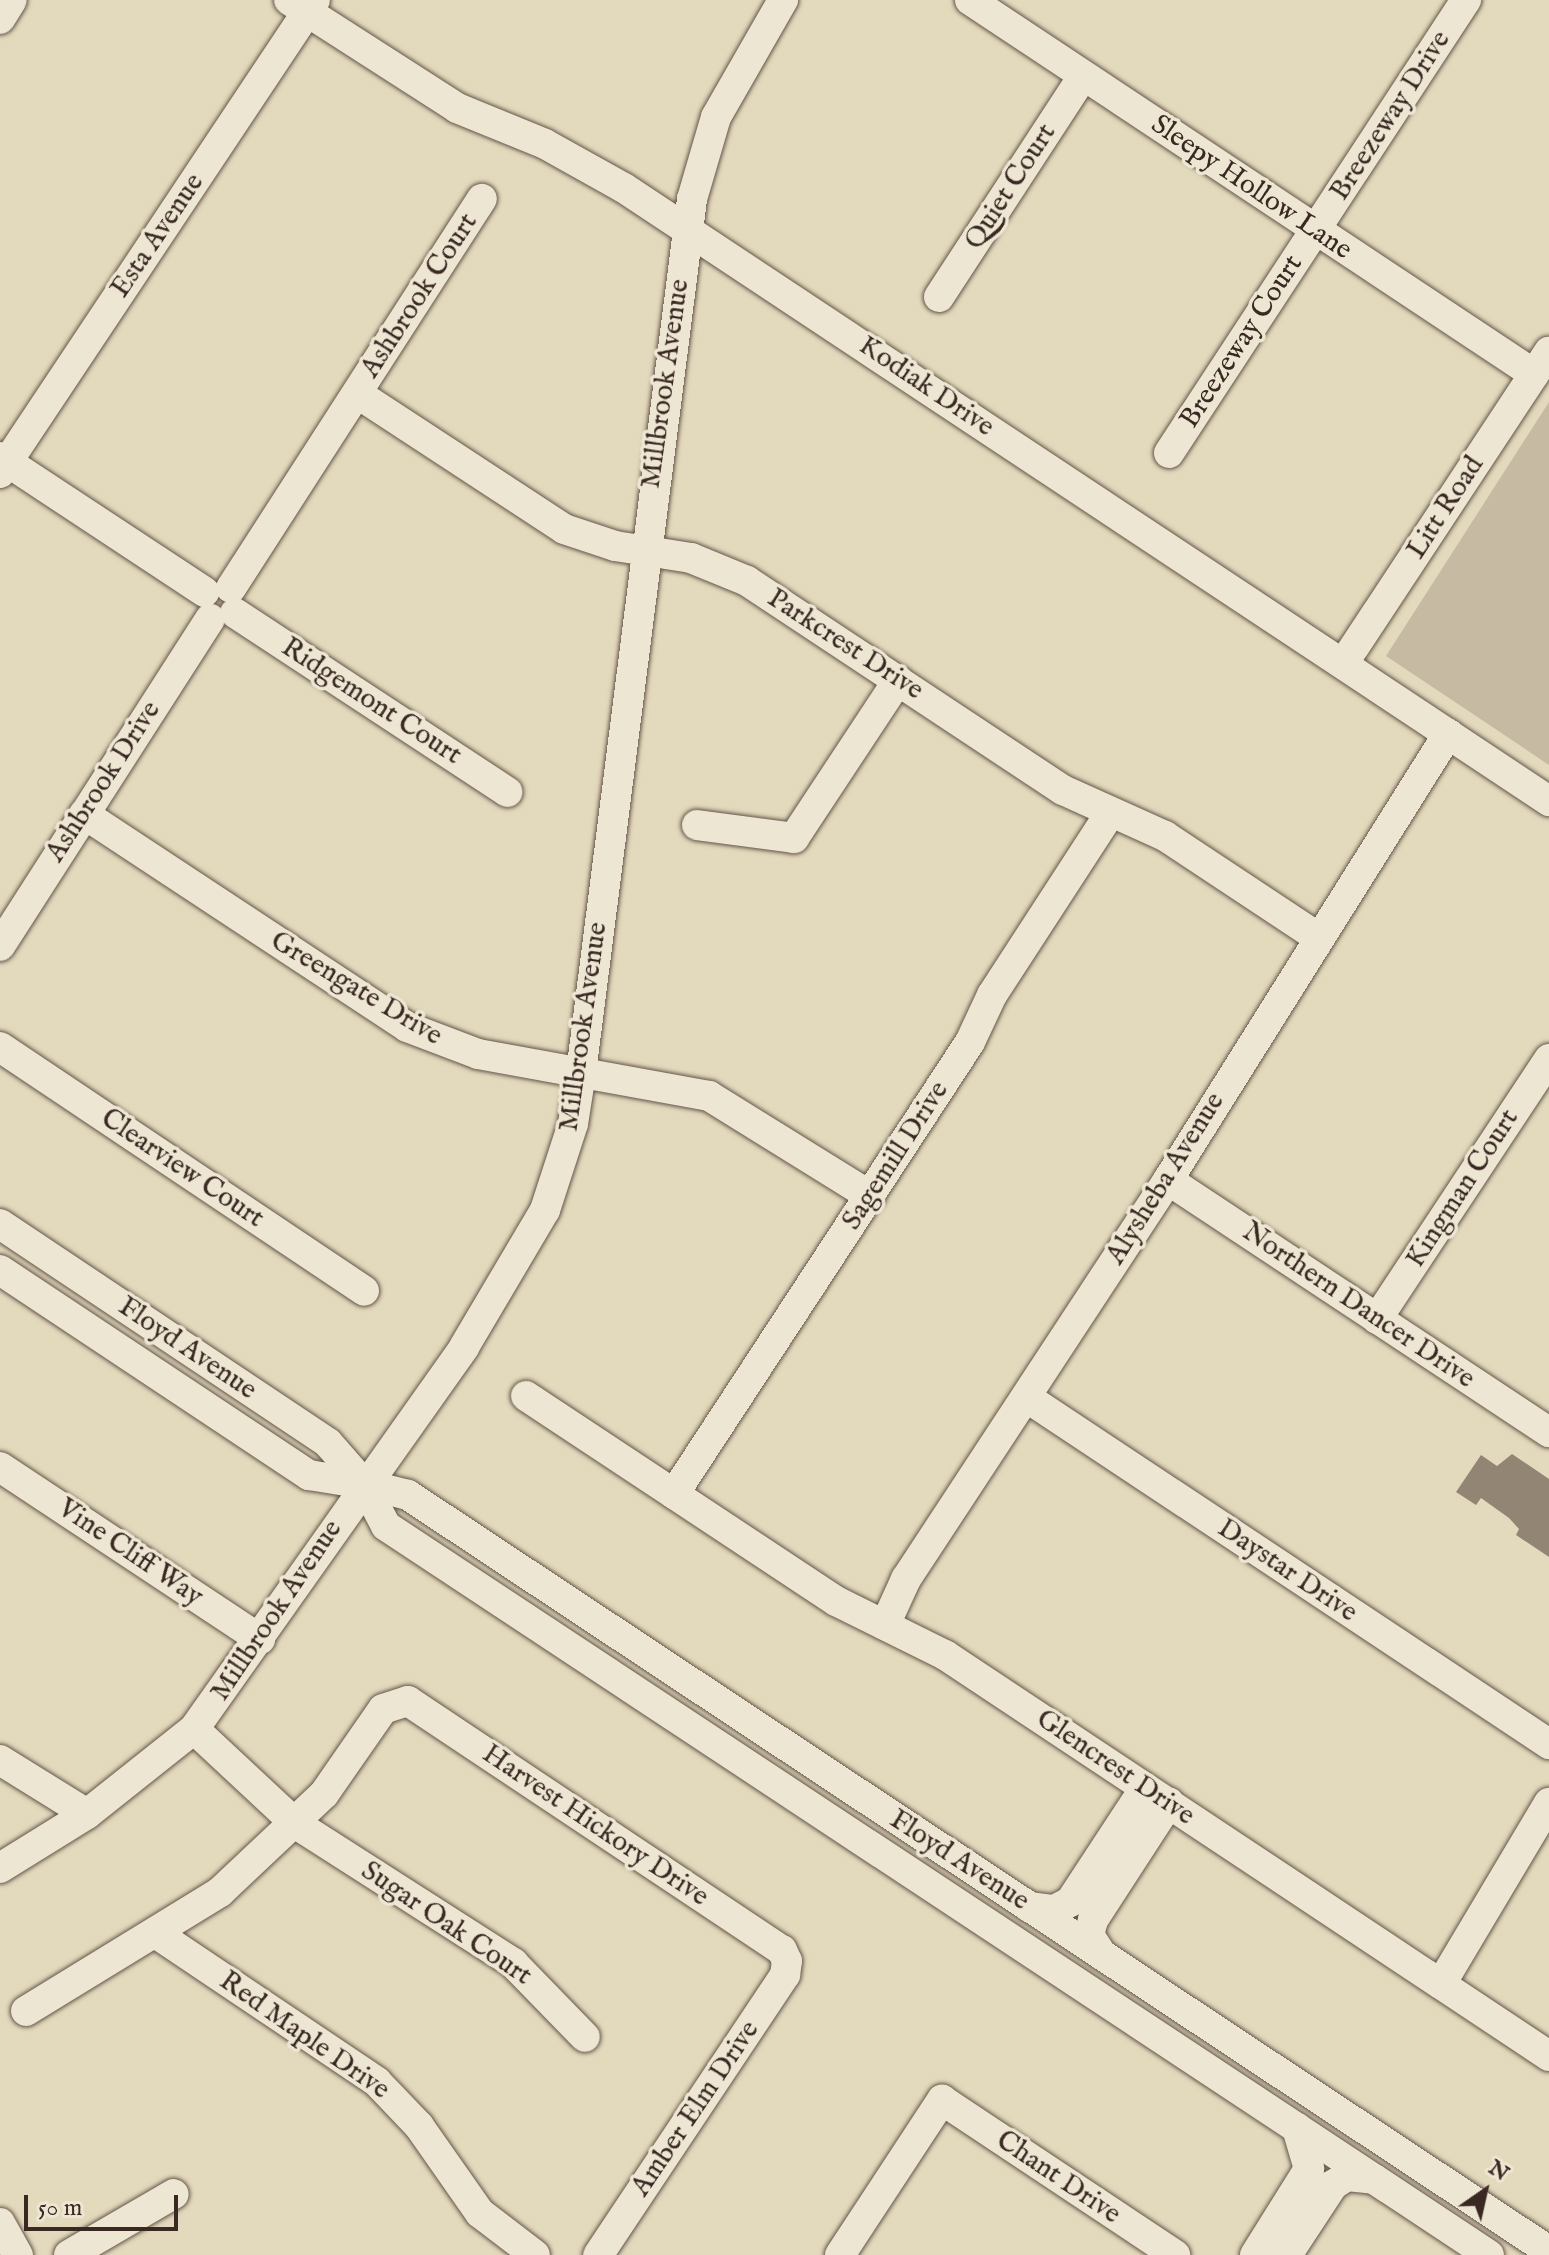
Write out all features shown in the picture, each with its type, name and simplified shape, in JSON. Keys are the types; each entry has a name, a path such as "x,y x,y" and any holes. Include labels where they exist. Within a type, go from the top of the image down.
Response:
{"street":[{"path":"0,19 12,0"},
{"name":"Millbrook Avenue","path":"0,1868 87,1814 194,1729 260,1639 520,1262 562,1164 581,1073 643,551 688,232 716,117 783,0"},
{"name":"Sleepy Hollow Lane","path":"970,0 1315,231 1542,363"},
{"name":"Breezeway Drive","path":"1315,231 1466,0"},
{"name":"Kodiak Drive","path":"304,4 428,92 582,162 1549,801"},
{"name":"Esta Avenue","path":"2,464 304,4"},
{"name":"Quiet Court","path":"939,297 1083,76"},
{"name":"Ashbrook Court","path":"358,394 482,199"},
{"name":"Breezeway Court","path":"1169,453 1315,231"},
{"name":"Litt Road","path":"1343,664 1542,363"},
{"name":"Parkcrest Drive","path":"358,394 564,529 729,571 1063,790 1182,846 1316,936"},
{"name":"Ashbrook Drive","path":"0,946 358,394"},
{"name":"Ridgemont Court","path":"2,464 507,792"},
{"path":"697,825 794,838 898,680"},
{"name":"Alysheba Avenue","path":"885,1625 906,1579 1168,1180 1316,936 1448,734"},
{"name":"Sagemill Drive","path":"674,1494 870,1196 1110,813"},
{"name":"Greengate Drive","path":"84,814 407,1027 478,1054 709,1096 870,1196"},
{"name":"Clearview Court","path":"0,1047 364,1291"},
{"name":"Kingman Court","path":"1377,1319 1549,1059"},
{"name":"Northern Dancer Drive","path":"1168,1180 1549,1432"},
{"name":"Floyd Avenue","path":"0,1224 328,1443 364,1484 386,1526 1489,2255"},
{"name":"Floyd Avenue","path":"0,1270 309,1475 408,1495 1549,2251"},
{"name":"Glencrest Drive","path":"526,1396 836,1601 945,1655 1549,2056"},
{"name":"Daystar Drive","path":"1026,1397 1549,1744"},
{"name":"Vine Cliff Way","path":"0,1467 260,1639"},
{"name":"Harvest Hickory Drive","path":"296,1824 383,1709 397,1700 408,1701 782,1950 787,1961"},
{"name":"Sugar Oak Court","path":"194,1729 296,1824 513,1963 585,2037"},
{"path":"0,1760 87,1814"},
{"path":"1029,1907 1054,1910 1070,1902 1157,1795"},
{"path":"1102,1955 1089,1935 1093,1920 1157,1795"},
{"path":"1441,1984 1549,1803"},
{"path":"26,2011 157,1934 220,1892 296,1824"},
{"name":"Red Maple Drive","path":"157,1934 377,2082 419,2126 480,2213 535,2255"},
{"name":"Amber Elm Drive","path":"598,2255 785,1975 787,1961"},
{"name":"Chant Drive","path":"840,2255 942,2100 1175,2255"},
{"path":"1255,2255 1309,2169 1297,2128"},
{"path":"1287,2255 1333,2185 1347,2176 1374,2179"},
{"path":"69,2255 174,2194"},
{"path":"0,2223 18,2255"}],"shaded area":[{"path":"1549,402 1549,765 1386,656"}],"building":[{"path":"1512,1454 1549,1479 1549,1557 1516,1535 1519,1529 1509,1518 1481,1498 1476,1505 1456,1492 1481,1455 1497,1466"}]}
